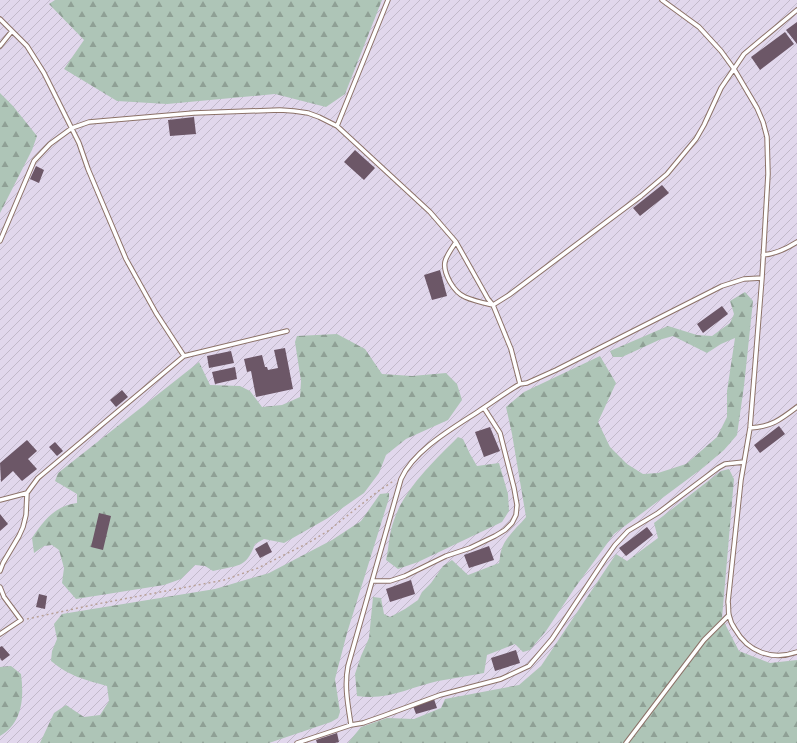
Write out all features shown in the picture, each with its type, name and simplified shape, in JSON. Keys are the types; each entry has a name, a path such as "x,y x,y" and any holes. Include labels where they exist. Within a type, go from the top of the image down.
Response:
{"lane":[{"path":"337,126 388,0"},
{"path":"662,0 699,27 721,51 734,69 757,108 767,137 768,174 762,278 750,428 744,462 730,582 729,615 732,625 739,636 747,645 758,652 770,656 783,656 797,652"},
{"path":"456,242 445,261 444,272 458,293 466,298 493,305 509,295 641,196 667,174 696,139 721,88 744,54 797,10"},
{"path":"0,19 36,57 72,128 129,265 156,313 184,356"},
{"path":"0,46 12,31"},
{"path":"0,241 34,161 50,144 72,128 89,122 194,113 280,110 308,113 337,126 430,212 456,242 488,299 493,305 511,349 520,384"},
{"path":"763,255 771,255 779,252 797,242"},
{"path":"351,725 346,678 353,648 405,469 429,447 451,430 520,384 527,383 556,370 722,286 744,279 762,278"},
{"path":"0,572 2,563 23,527 26,515 27,493 38,478 184,356 286,331"},
{"path":"750,428 770,425 781,420 797,407"},
{"path":"372,581 390,581 405,576 446,556 470,548 495,536 505,530 512,523 516,515 517,505 514,488 500,433 484,408"},
{"path":"297,743 351,725 364,723 440,695 501,680 530,666 552,639 615,545 628,531 658,513 718,468 725,464 744,462"},
{"path":"0,500 27,493"},
{"path":"0,587 4,597 21,620 0,634"},
{"path":"626,743 704,640 729,615"}],"path":[{"path":"21,620 224,580 243,574 277,559 328,531 377,492 392,482 401,479"}],"shaded area":[{"path":"0,0 797,0 797,688 392,743 0,743"}],"green space":[{"path":"55,0 382,0 345,94 326,107 275,94 167,104 117,101 64,69 84,40 49,4"},
{"path":"0,93 13,106 37,136 32,150 0,213"},
{"path":"745,292 753,301 744,386 737,435 724,450 704,467 614,534 546,631 530,650 523,652 515,644 487,655 484,673 438,681 399,693 379,697 357,696 355,674 369,638 373,597 381,598 384,614 390,617 418,600 422,592 431,583 443,566 452,560 468,575 499,563 501,551 505,541 526,517 506,407 524,392 600,356 616,383 598,422 610,447 627,464 643,474 658,473 686,464 717,437 727,417 727,391 735,338 721,344 707,353 673,336 659,340 622,357 613,357 610,351 668,326 697,335 712,336 730,323 734,314 730,301"},
{"path":"337,334 365,349 382,374 412,376 446,373 457,384 462,400 448,420 406,439 386,455 379,473 364,493 328,518 284,543 264,539 255,544 248,558 240,565 213,571 205,566 195,565 181,579 164,585 76,599 62,583 64,568 59,550 52,545 44,546 34,553 32,538 41,525 62,507 77,503 77,494 55,481 58,473 199,362 210,385 240,386 250,391 262,407 282,405 300,397 301,381 295,342 297,336"},
{"path":"458,437 463,439 477,466 499,463 508,494 509,511 502,522 418,562 398,569 386,560 391,530 399,508 405,497 421,476"},
{"path":"729,469 734,479 722,618 739,651 770,663 797,660 797,743 348,743 361,727 387,718 414,719 441,708 445,699 519,685 541,666 616,554 627,561 658,538 654,523 721,471"},
{"path":"389,493 389,498 347,633 335,679 340,712 338,718 331,722 269,743 40,743 54,713 66,705 84,717 100,715 109,701 107,686 71,674 51,661 52,651 57,639 54,624 62,614 215,589 269,573 332,540 361,521 380,494"},
{"path":"11,666 21,674 22,700 18,717 8,731 0,736 0,667"}],"building":[{"path":"797,22 797,44 786,30"},
{"path":"785,32 794,44 760,70 751,57"},
{"path":"194,117 196,134 170,136 168,120"},
{"path":"355,150 375,168 364,180 344,162"},
{"path":"36,166 44,170 39,183 30,179"},
{"path":"662,185 669,193 640,216 633,208"},
{"path":"440,270 447,296 432,300 424,275"},
{"path":"722,306 728,314 703,333 697,324"},
{"path":"285,348 293,389 256,397 251,371 247,372 244,359 262,355 265,367 267,367 268,370 278,368 274,350"},
{"path":"231,351 234,363 209,368 207,356"},
{"path":"235,367 237,379 215,384 212,372"},
{"path":"122,390 128,397 116,407 110,400"},
{"path":"779,426 785,434 760,453 754,445"},
{"path":"490,427 500,451 484,457 475,432"},
{"path":"27,440 37,451 28,459 37,469 22,481 13,471 1,482 0,463"},
{"path":"55,442 63,451 57,456 49,447"},
{"path":"99,513 111,516 103,550 91,547"},
{"path":"0,514 8,524 0,531"},
{"path":"647,527 653,535 626,556 619,548"},
{"path":"267,542 272,552 260,558 255,549"},
{"path":"489,546 494,560 469,568 464,555"},
{"path":"411,580 415,594 390,602 386,589"},
{"path":"39,594 47,596 45,609 36,607"},
{"path":"2,646 10,655 2,661 0,658 0,647"},
{"path":"516,650 520,663 495,671 491,658"},
{"path":"434,699 437,708 416,714 413,706"},
{"path":"337,733 339,742 317,743 316,740"}]}
